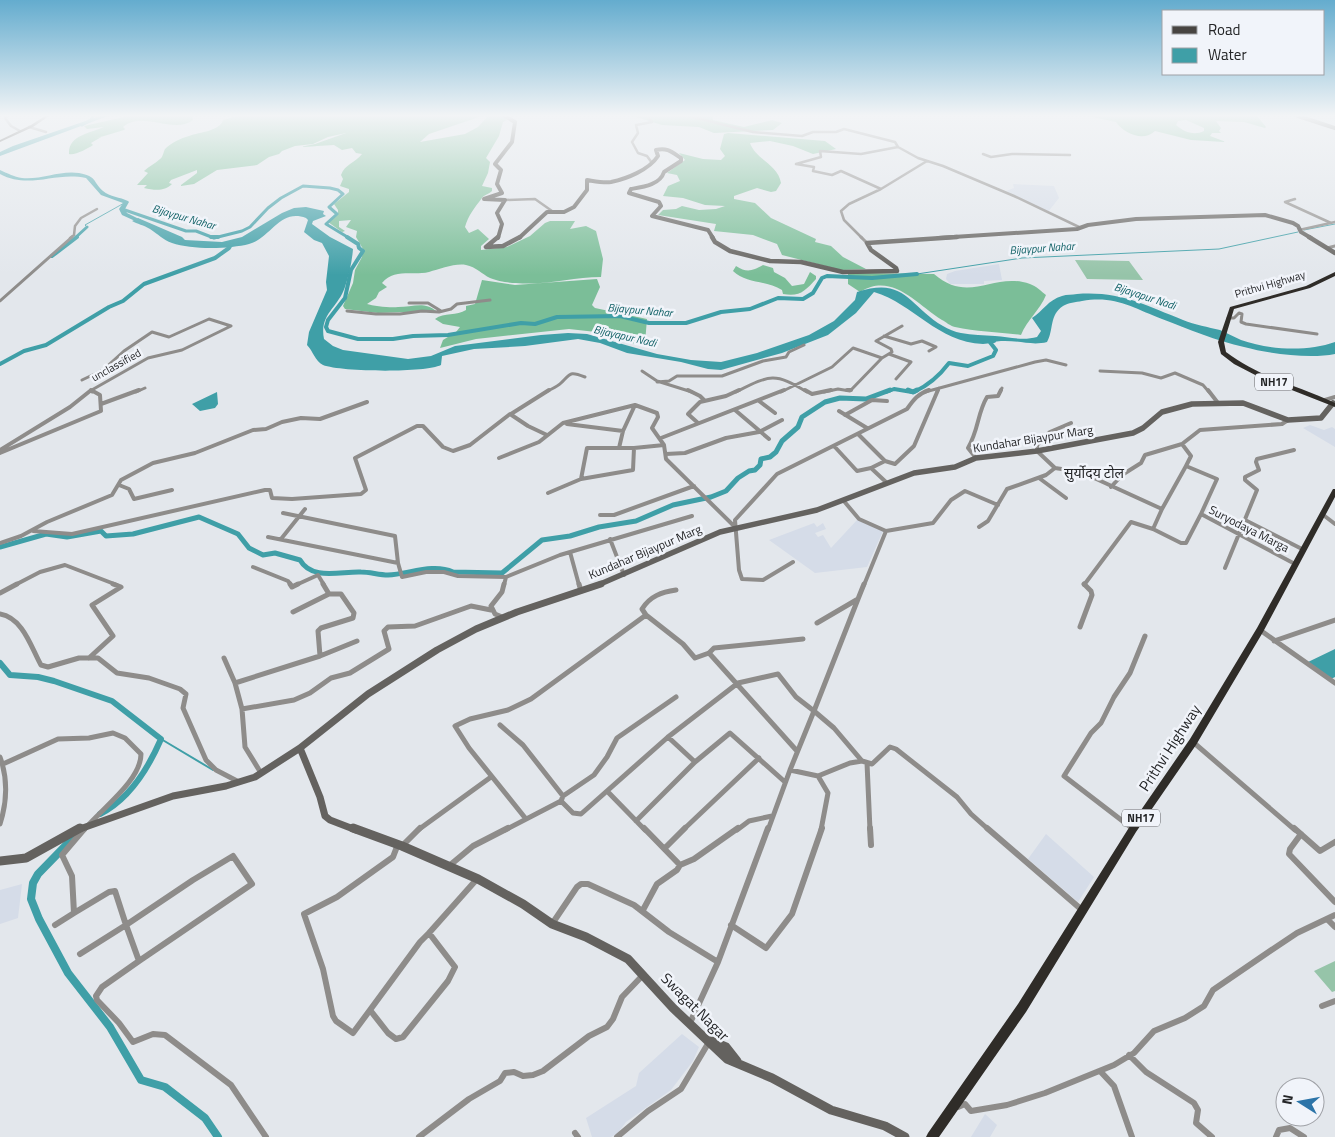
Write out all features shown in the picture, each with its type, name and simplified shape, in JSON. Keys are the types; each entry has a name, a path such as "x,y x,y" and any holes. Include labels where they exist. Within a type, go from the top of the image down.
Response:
{"highway":[{"name":"Prithvi Highway","path":"1227,321 1231,310 1236,306 1308,287 1335,274"},
{"name":"NH17","path":"1227,321 1220,347 1227,356 1259,376 1325,400 1334,401"},
{"name":"Prithvi Highway","path":"932,1137 1022,1008 1133,829 1194,742 1260,630 1302,549 1335,491"}],"main road":[{"path":"500,169 497,184 502,193 484,198 505,200 497,212 502,224 498,238 486,248 503,246 518,239 544,214 552,211 564,212 574,207 586,190 587,180 614,181 620,177 634,175 643,169"},
{"path":"668,169 656,182 646,187 631,189 629,193 659,202 661,206 652,216 708,230 715,242 730,250 770,261 801,262 839,271 897,271 894,266 871,250 867,243 1077,229 1092,223 1173,218 1266,215 1277,217 1298,226 1300,230 1335,253"},
{"name":"Kundahar Bijaypur Marg","path":"0,861 26,858 73,831 172,796 240,782 261,773 300,748 368,694 437,650 502,617 581,592 735,527 817,510 914,473 955,467 976,458 1037,451 1133,433 1143,428 1162,412 1181,406 1243,403 1288,420 1318,419 1324,415 1334,401"},
{"name":"Swagat Nagar","path":"300,748 320,797 325,816 330,820 400,845 478,879 524,904 552,924 586,937 628,959 690,1023 709,1040 718,1042 730,1050 737,1061 831,1110 885,1126 905,1137"}],"street":[{"path":"814,169 814,171 832,175 841,171 881,189"},
{"path":"867,243 844,220 841,211 853,201 881,189 914,169"},
{"path":"947,169 1014,196 1079,227"},
{"path":"505,200 535,199 552,211"},
{"path":"1295,200 1285,202 1333,223"},
{"path":"0,301 74,235 76,232 75,226 81,218 97,209"},
{"path":"1300,230 1333,223"},
{"path":"1326,248 1335,246"},
{"path":"347,310 363,314 388,315 448,310 457,304 490,300"},
{"path":"409,302 428,304 439,310 448,310"},
{"path":"1227,321 1239,313 1242,314 1241,322 1246,324 1317,334"},
{"name":"unclassified","path":"82,380 104,370 124,351 152,332 169,337 209,319 231,326 182,350 148,358 90,391"},
{"path":"698,423 688,413 704,400 724,396 759,380 784,378 812,394 838,389 849,392 882,358 889,354 891,349 876,342 902,326"},
{"path":"884,336 909,345 921,340 936,347 929,351"},
{"path":"657,382 669,381 677,376 722,376 763,361 786,356 789,352 804,345"},
{"path":"661,438 796,386 832,368 854,348 882,358"},
{"path":"889,354 910,362 896,379"},
{"path":"793,562 763,580 742,578 740,570 735,520 777,474 907,409 916,395 1035,362 1046,360 1066,365"},
{"path":"1100,370 1142,373 1161,378 1175,374 1203,385 1218,403"},
{"path":"642,371 657,382 697,393 704,400"},
{"path":"33,531 50,530 72,534 265,490 270,490 272,498 292,499 361,494 366,490 355,460 357,456 419,426 425,428 446,448 458,451 464,449 508,414 559,385 569,374 576,373 585,377"},
{"path":"0,452 101,411 101,404 145,388"},
{"path":"858,434 885,461 895,464 914,446 939,388"},
{"path":"976,458 968,448 976,435 981,407 987,397 998,396 1002,388"},
{"path":"0,452 74,405 80,396 90,391"},
{"name":"unclassified","path":"90,391 100,395 101,404"},
{"path":"845,415 872,400 887,401"},
{"path":"759,401 775,413"},
{"path":"0,543 33,531 47,522 112,495 120,485 121,480 153,463 195,453 254,430 301,418 320,419 366,402"},
{"path":"619,448 623,432 635,405"},
{"path":"499,458 539,442 563,423 635,405 657,413 658,417 652,428 661,438 672,466 706,496 735,527"},
{"path":"734,410 769,440"},
{"path":"839,411 867,428"},
{"path":"511,414 528,426 547,435"},
{"path":"666,454 685,453 726,438 759,432 775,426 782,420"},
{"path":"1111,487 1122,475 1142,463 1145,455 1160,448 1182,444 1200,430 1282,424 1288,420"},
{"path":"563,423 623,432"},
{"path":"1055,468 1037,451 1039,442 1050,432 1071,423"},
{"path":"1080,627 1092,594 1084,586 1084,582 1096,564 1131,522 1152,529 1191,456 1182,444"},
{"path":"581,479 587,448 634,448 664,445"},
{"path":"834,446 858,471 871,468 885,461"},
{"path":"548,493 581,479 635,469 634,448"},
{"path":"1225,568 1258,490 1245,480 1245,477 1259,470 1255,460 1294,450"},
{"path":"1186,466 1217,479 1200,514"},
{"path":"871,468 887,483"},
{"path":"980,527 988,521 1007,489 1039,478 1055,468 1082,472 1162,509"},
{"path":"1039,478 1066,498"},
{"path":"120,485 129,488 134,498 172,490"},
{"path":"600,515 620,513 694,486"},
{"path":"843,500 859,519 886,531 898,531 922,523 933,523 953,497 962,492 998,505"},
{"path":"281,539 305,509"},
{"path":"283,513 394,535 400,572 404,577 426,572 444,572 458,576 506,577 570,552 692,516"},
{"name":"Suryodaya Marga","path":"1152,529 1184,544 1200,514 1295,564"},
{"path":"1322,514 1335,524"},
{"path":"1245,520 1302,549"},
{"path":"690,1023 718,962 797,751 886,531"},
{"path":"268,537 398,563"},
{"path":"610,539 624,575"},
{"path":"570,552 581,592"},
{"path":"0,593 40,572 65,565 121,587 92,605 113,636 89,658"},
{"path":"253,567 288,581 292,587 318,574 329,594"},
{"path":"492,610 491,606 503,590 506,577"},
{"path":"676,590 664,591 652,598 642,609 646,615 683,644 695,658 709,653 714,648 803,639"},
{"path":"294,612 329,594 341,594 354,613 353,618 321,628 318,631 320,656"},
{"path":"817,623 858,599"},
{"path":"242,709 294,700 310,693 331,678 357,669 370,659 388,652 389,649 384,631 388,627 415,626 471,606 492,610 495,614 502,617"},
{"path":"0,614 9,616 16,622 41,665 48,667 79,658 98,658 116,673 149,678 180,689 186,694 183,708 190,719 206,760 223,775 240,782"},
{"path":"526,819 469,748 455,726 470,719 508,710 531,699 646,615"},
{"path":"1274,641 1335,620"},
{"path":"1260,630 1335,683"},
{"path":"1133,829 1064,776 1091,732 1101,723 1106,710 1130,673 1146,636"},
{"path":"235,683 257,674 306,663 357,641"},
{"path":"709,653 738,683 797,751"},
{"path":"224,658 235,683 242,709 245,748 261,773"},
{"path":"500,726 523,746 573,812 581,814 668,737 738,683 778,674 796,697 823,718 843,737 864,762 871,845"},
{"path":"449,866 461,854 481,840 526,819 562,798 594,775 600,763 609,755 612,746 624,733 676,697"},
{"path":"3,764 58,739 89,738 113,733 125,738 142,754 141,760 124,790 114,801 96,814 62,855 72,876 74,913"},
{"path":"636,821 695,762 730,733 786,782"},
{"path":"668,737 695,762"},
{"path":"1194,742 1320,851 1335,842"},
{"path":"790,770 818,776 850,763 876,762 890,747 896,749 956,797 971,814 1082,910"},
{"path":"0,757 3,764 5,781 4,814 0,824"},
{"path":"664,848 758,758"},
{"path":"478,879 420,942 353,1033 336,1021 331,1008 323,969 304,914 337,897 393,857 400,845 414,832 491,776"},
{"path":"732,925 766,948 792,914 824,820 828,792 818,776"},
{"path":"606,791 680,865"},
{"path":"643,910 657,884 677,870 680,865 694,859 748,821 772,816"},
{"path":"1301,834 1290,849 1289,854 1335,902"},
{"path":"80,954 233,856 252,884 102,987 96,996 97,1000 119,1023 132,1042 153,1034 164,1035 234,1088 266,1137"},
{"path":"552,924 576,887 582,884 596,886 643,910 669,932 718,962"},
{"path":"55,925 109,892 115,891 140,961"},
{"path":"953,1108 965,1104 971,1111 1007,1105 1046,1093 1114,1065 1134,1053 1154,1031 1185,1018 1204,1006 1213,990 1270,951 1297,933 1335,916"},
{"path":"1328,920 1335,927"},
{"path":"370,1010 388,1033 396,1039 403,1037 448,981 455,967 429,933"},
{"path":"419,1137 463,1103 500,1081 505,1072 514,1072 520,1076 531,1076 552,1065 587,1037 608,1026 620,1001 643,975"},
{"path":"1322,1006 1335,1001"},
{"path":"617,1137 648,1111 681,1089 709,1040"},
{"path":"1129,1055 1146,1072 1194,1103 1198,1110 1196,1124 1212,1137"},
{"path":"1100,1070 1114,1086 1132,1137"},
{"path":"1276,1137 1279,1130 1288,1126 1293,1127 1304,1137"}],"shaded area":[{"path":"1013,184 1054,186 1059,198 1048,212 1006,191 1014,188"},
{"path":"999,264 1002,280 984,281 984,284 950,284 946,279 947,274 955,271"},
{"path":"1310,425 1324,430 1332,427 1335,429 1335,447 1303,428"},
{"path":"857,520 883,531 867,567 815,573 769,540 814,523 817,527 823,523 826,529 815,533 818,537 823,535 831,548"},
{"path":"1046,834 1094,877 1078,902 1028,859"},
{"path":"22,884 18,918 0,924 0,890"},
{"path":"682,1034 699,1047 693,1061 671,1090 626,1122 618,1133 611,1137 592,1137 586,1118 636,1086 639,1073"},
{"path":"985,1114 997,1125 990,1137 971,1137"}],"green space":[{"path":"147,169 225,169 217,170 194,184 181,186 197,173 197,170 171,180 169,183 172,184 169,187 155,190 144,188 147,185 137,185 148,173 144,171"},
{"path":"345,169 489,169 482,186 492,188 492,191 483,197 477,205 465,227 469,233 478,229 489,239 481,246 481,250 507,247 530,236 550,221 575,221 570,229 586,226 596,231 603,259 601,277 527,284 510,283 490,278 470,266 457,265 423,273 398,274 387,278 382,283 387,287 367,304 391,307 423,305 436,311 378,313 345,309 343,306 353,283 355,270 362,257 363,249 356,237 357,231 346,227 351,220 339,221 339,227 345,231 342,232 328,222 338,214 334,204 349,192 349,189 340,186 343,179 341,175"},
{"path":"672,169 774,169 781,183 776,191 771,192 757,188 734,196 734,199 755,203 771,218 816,239 815,242 831,246 843,257 866,269 841,270 782,255 777,244 753,235 714,231 716,224 658,215 663,210 676,209 682,206 699,210 716,209 725,206 705,205 683,198 663,196 668,186 680,181 677,175 667,173"},
{"path":"1075,260 1129,261 1143,280 1087,279"},
{"path":"763,265 773,268 774,272 785,278 792,286 804,284 810,272 816,276 816,279 802,292 789,295 783,294 782,290 776,287 744,278 733,271 736,266 743,270 750,270"},
{"path":"848,273 934,274 947,283 959,287 1017,281 1032,285 1046,295 1021,335 980,331 951,326 913,298 893,288 883,286 872,287 860,292 848,284"},
{"path":"597,279 600,287 592,305 595,308 647,319 645,343 631,343 596,332 569,329 476,339 440,348 443,340 456,332 460,327 443,324 435,319 442,315 462,312 466,310 466,306 475,304 482,280 515,285"},
{"path":"1335,961 1335,991 1332,992 1314,971"}],"water":[{"path":"306,207 324,211 323,214 326,216 313,221 312,224 330,237 353,249 345,287 327,317 323,330 324,339 333,346 343,350 408,359 431,356 455,346 568,333 587,334 657,354 691,360 721,362 757,353 809,335 834,321 855,300 857,292 873,288 886,288 896,290 905,295 943,326 965,334 1021,339 1037,337 1041,331 1032,318 1049,303 1064,295 1093,294 1132,300 1188,322 1220,330 1241,340 1264,346 1300,348 1335,342 1335,354 1302,356 1254,350 1223,342 1124,304 1104,300 1082,301 1063,306 1054,318 1047,342 1001,341 983,344 967,342 952,337 901,305 874,292 856,313 828,335 782,353 721,370 627,353 600,343 578,339 525,346 474,349 442,356 441,365 432,368 401,370 347,369 323,365 307,345 309,332 327,290 329,256 322,243 314,240 304,232 308,220 306,218 297,216 282,220 264,236 249,244 211,248 190,247 172,243 148,228 132,221 138,218 185,240 222,242 242,237 294,208"},
{"path":"217,392 218,404 215,408 200,411 192,404"},
{"path":"1335,649 1335,677 1331,679 1308,662"}],"waterway":[{"name":"Bijayapur Nadi","path":"0,172 11,178 22,180 77,174 88,177 92,179 103,194 126,202 122,209 124,214 146,224"},
{"name":"Bijaypur Nahar","path":"218,237 250,227 268,208 281,198 303,186 330,188 338,190 343,194 329,207 337,214 326,224 349,238"},
{"path":"87,227 85,225 126,202"},
{"name":"Bijaypur Nahar","path":"122,209 186,231 196,231 211,237"},
{"name":"Bijaypur Nahar","path":"1304,230 1335,224"},
{"path":"75,238 87,227"},
{"name":"Bijaypur Nahar","path":"917,274 1022,258 1219,249 1298,232"},
{"path":"52,256 77,237"},
{"name":"Bijaypur Nahar","path":"211,237 218,237"},
{"name":"Bijaypur Nahar","path":"211,237 218,237"},
{"name":"Bijaypur Nahar","path":"347,237 358,244 359,248 363,251 351,270 345,298 328,320 326,327 328,331 358,339 393,339 413,336 448,335 521,323 535,324 557,317 620,316 649,323 686,323 721,312 750,309 778,298 803,299 813,293 822,278 827,276 872,278 917,274"},
{"path":"0,364 24,351 46,345 109,307 123,301 144,284 215,258 229,248 232,243"},
{"path":"914,392 933,380 949,363 968,366 993,356 996,350 989,341 994,341"},
{"path":"886,392 894,389 912,392"},
{"path":"0,547 46,534 67,537 101,531 106,536 133,534 199,517 238,534 249,548 263,555 275,553 300,560 305,567 319,573 361,572 388,575 429,569 453,572 502,573 542,540 570,536 599,527 636,521 673,505 711,497 726,491 738,478 749,471 755,470 760,465 761,459 770,457 776,452 782,441 798,427 802,417 825,402 840,398 866,399 890,390"},
{"path":"908,390 913,392 917,390"},
{"path":"0,663 10,675 38,677 54,681 112,701 161,739 144,772 129,792 111,808 100,814"},
{"path":"161,739 213,770"},
{"path":"74,837 38,874 33,883 31,899 39,919 68,973 110,1027 141,1080 165,1087 205,1118 218,1137"}],"district":[{"name":"सुर्योदय टोल","path":"1094,473"}]}
